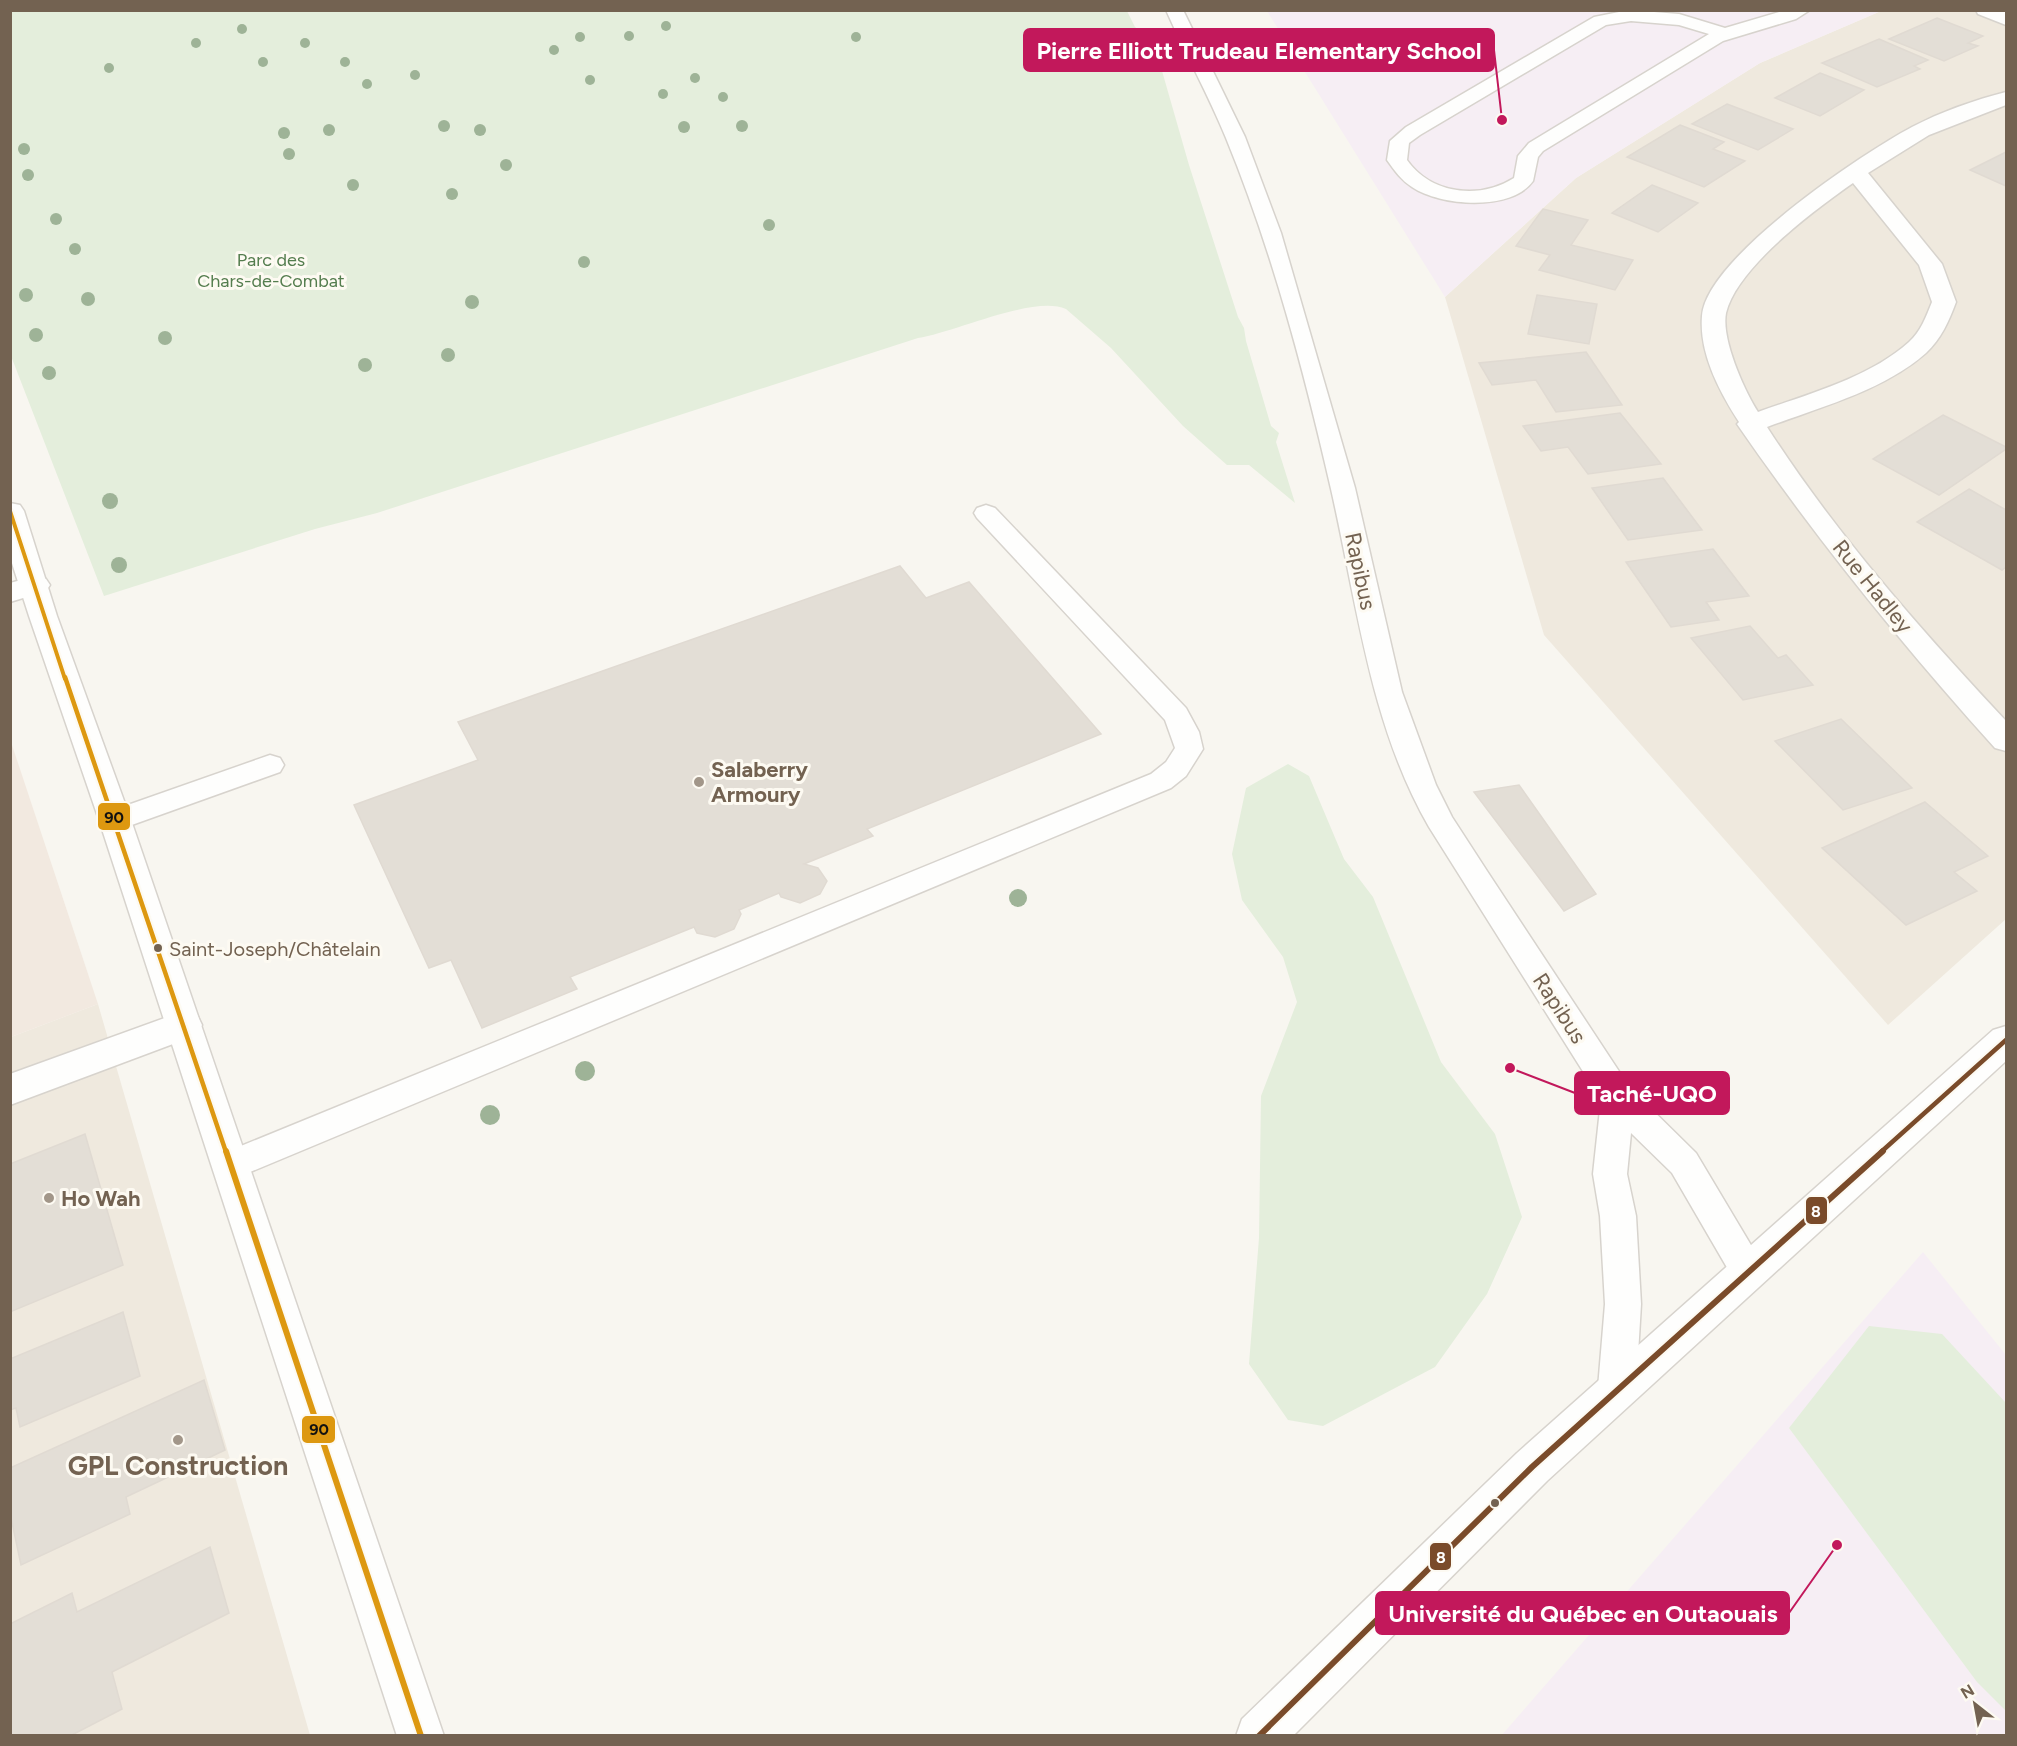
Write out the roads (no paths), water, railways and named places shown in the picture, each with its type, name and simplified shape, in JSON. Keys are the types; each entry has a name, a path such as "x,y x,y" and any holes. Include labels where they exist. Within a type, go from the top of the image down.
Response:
{"street":[{"path":"1985,10 2007,19"},
{"name":"Rue Hadley","path":"2007,98 1963,112 1911,136 1856,172 1784,225 1728,284 1714,314 1715,348 1728,384 1750,424 1787,477 1932,659 2007,740"},
{"path":"1750,424 1859,383 1897,363 1930,334 1944,302 1930,264 1856,172"},
{"path":"10,511 23,589 43,616 115,820 421,1736"},
{"path":"10,1090 184,1025"},
{"path":"1259,1736 1532,1467 1617,1388 2007,1040"}],"lane":[{"name":"Rapibus","path":"1174,10 1209,80 1249,171 1279,260 1326,421 1385,681 1409,756 1439,819 1618,1098 1684,1163 1749,1272"},
{"path":"1724,34 1700,24 1669,18 1629,16 1600,21 1413,131 1401,141 1398,160 1409,176 1428,188 1452,194 1485,196 1504,192 1523,181 1528,156 1536,147 1724,34 1779,20 1802,10"},
{"path":"231,1166 1161,781 1176,769 1189,749 1185,732 1176,715 986,513"},
{"path":"115,820 270,765"},
{"path":"1617,1388 1623,1304 1618,1216 1610,1174 1618,1098"}],"place":[{"name":"Pierre Elliott Trudeau Elementary School","path":"1502,120"},
{"name":"Salaberry Armoury","path":"699,782"},
{"name":"Saint-Joseph/Châtelain","path":"158,948"},
{"name":"Taché-UQO","path":"1510,1068"},
{"name":"Ho Wah","path":"49,1198"},
{"name":"GPL Construction","path":"178,1440"},
{"name":"Université du Québec en Outaouais","path":"1837,1545"}],"park label":[{"name":"Parc des Chars-de-Combat","path":"271,270"}]}
